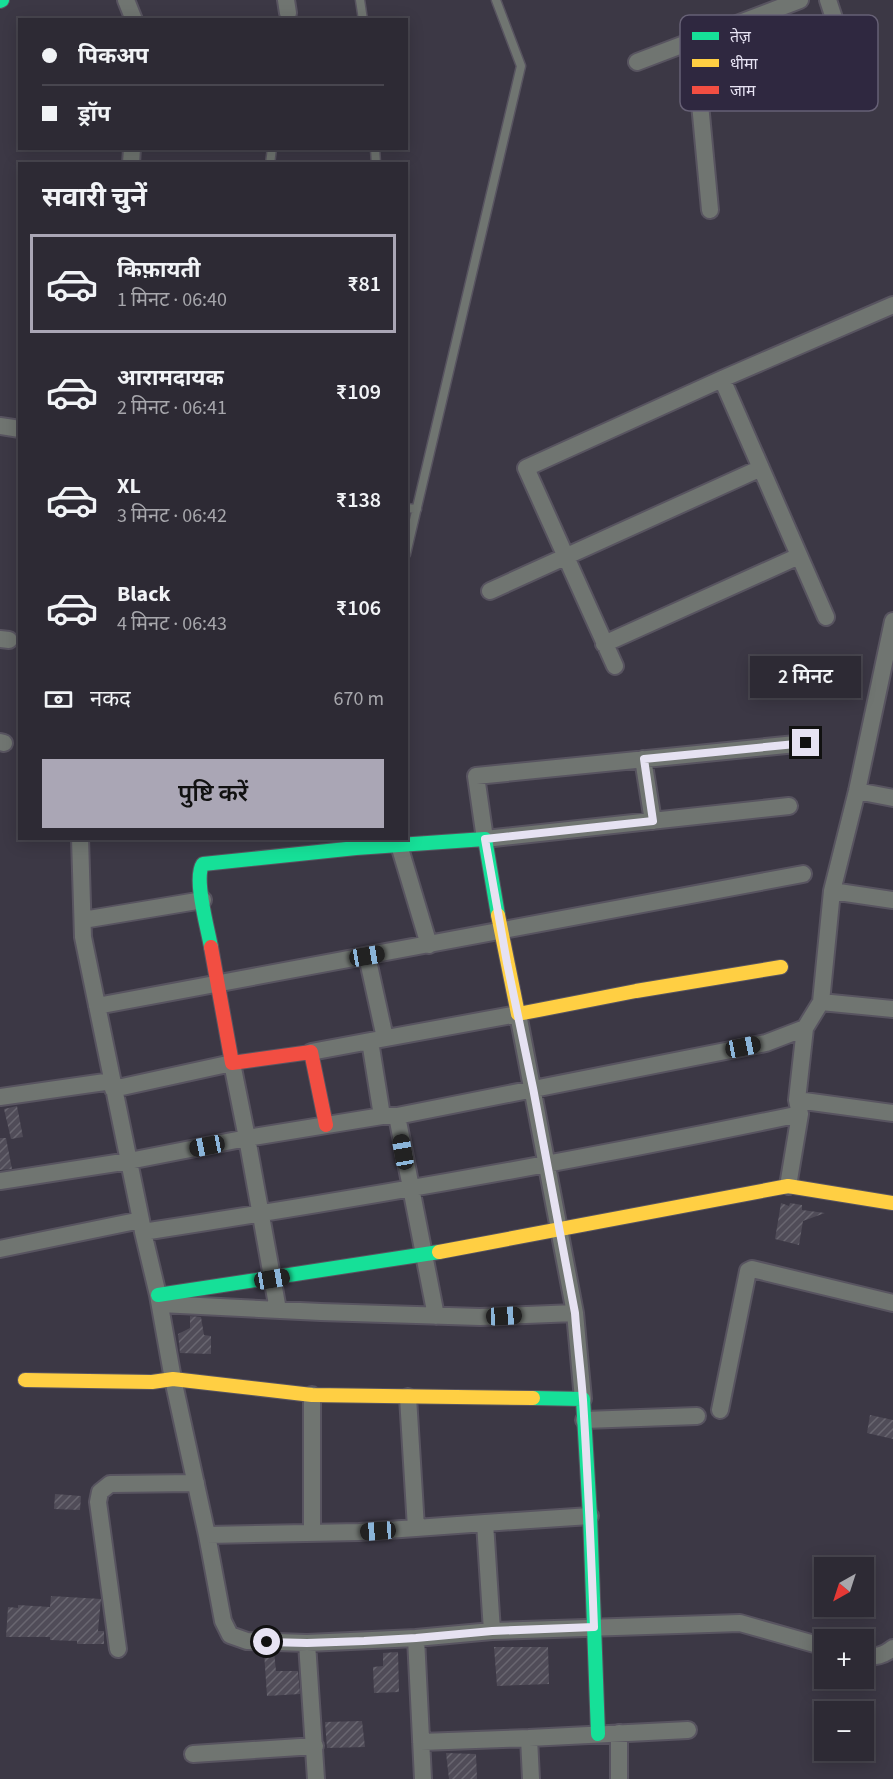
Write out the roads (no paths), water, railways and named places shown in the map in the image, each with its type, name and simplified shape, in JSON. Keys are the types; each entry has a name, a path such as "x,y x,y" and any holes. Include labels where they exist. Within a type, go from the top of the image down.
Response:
{"street":[{"path":"126,0 133,18"},
{"path":"760,15 800,0"},
{"path":"828,0 833,15"},
{"path":"637,62 680,45"},
{"path":"701,111 710,210"},
{"path":"615,666 526,468 893,305"},
{"path":"722,379 826,617"},
{"path":"0,426 18,429"},
{"path":"490,591 761,468"},
{"path":"604,644 800,556"},
{"path":"788,1186 805,1028 821,1002 832,891 857,790 886,695 893,621"},
{"path":"598,1734 590,1516 575,1313 501,932 477,776 806,743"},
{"path":"644,759 653,821"},
{"path":"857,790 893,798"},
{"path":"278,1310 199,882 200,868 206,863 356,843 399,845 485,839 789,806"},
{"path":"80,840 83,937 223,1621 230,1635 247,1641 307,1643 416,1638 492,1631 740,1623 814,1644"},
{"path":"399,845 429,945"},
{"path":"97,1006 803,874"},
{"path":"832,891 893,900"},
{"path":"83,920 203,900"},
{"path":"367,956 377,1039 390,1116 410,1188 436,1316"},
{"path":"0,1097 112,1085 232,1063 311,1052 636,991 781,967"},
{"path":"821,1002 893,1009"},
{"path":"0,1181 129,1161 247,1138 390,1116 766,1043 805,1028"},
{"path":"311,1052 326,1125"},
{"path":"0,1249 142,1226 261,1214 547,1165 798,1107 893,1113"},
{"path":"159,1300 423,1255 788,1186 893,1203"},
{"path":"720,1410 748,1271 752,1269 893,1303"},
{"path":"159,1300 278,1310 436,1316 480,1317 575,1313"},
{"path":"25,1380 152,1383 173,1379 312,1395 583,1399"},
{"path":"312,1395 312,1533"},
{"path":"408,1397 416,1528"},
{"path":"584,1420 697,1416"},
{"path":"118,1649 99,1502 100,1492 110,1484 196,1483"},
{"path":"207,1535 359,1532 590,1516"},
{"path":"485,1523 492,1631"},
{"path":"416,1638 423,1779"},
{"path":"307,1643 316,1779"},
{"path":"874,1657 887,1653 893,1648"},
{"path":"421,1742 688,1730"},
{"path":"619,1733 619,1779"},
{"path":"529,1738 531,1779"},
{"path":"193,1754 315,1746"}],"lane":[{"path":"360,0 363,18"},
{"path":"408,546 520,66 496,0"},
{"path":"408,508 417,509"}]}
